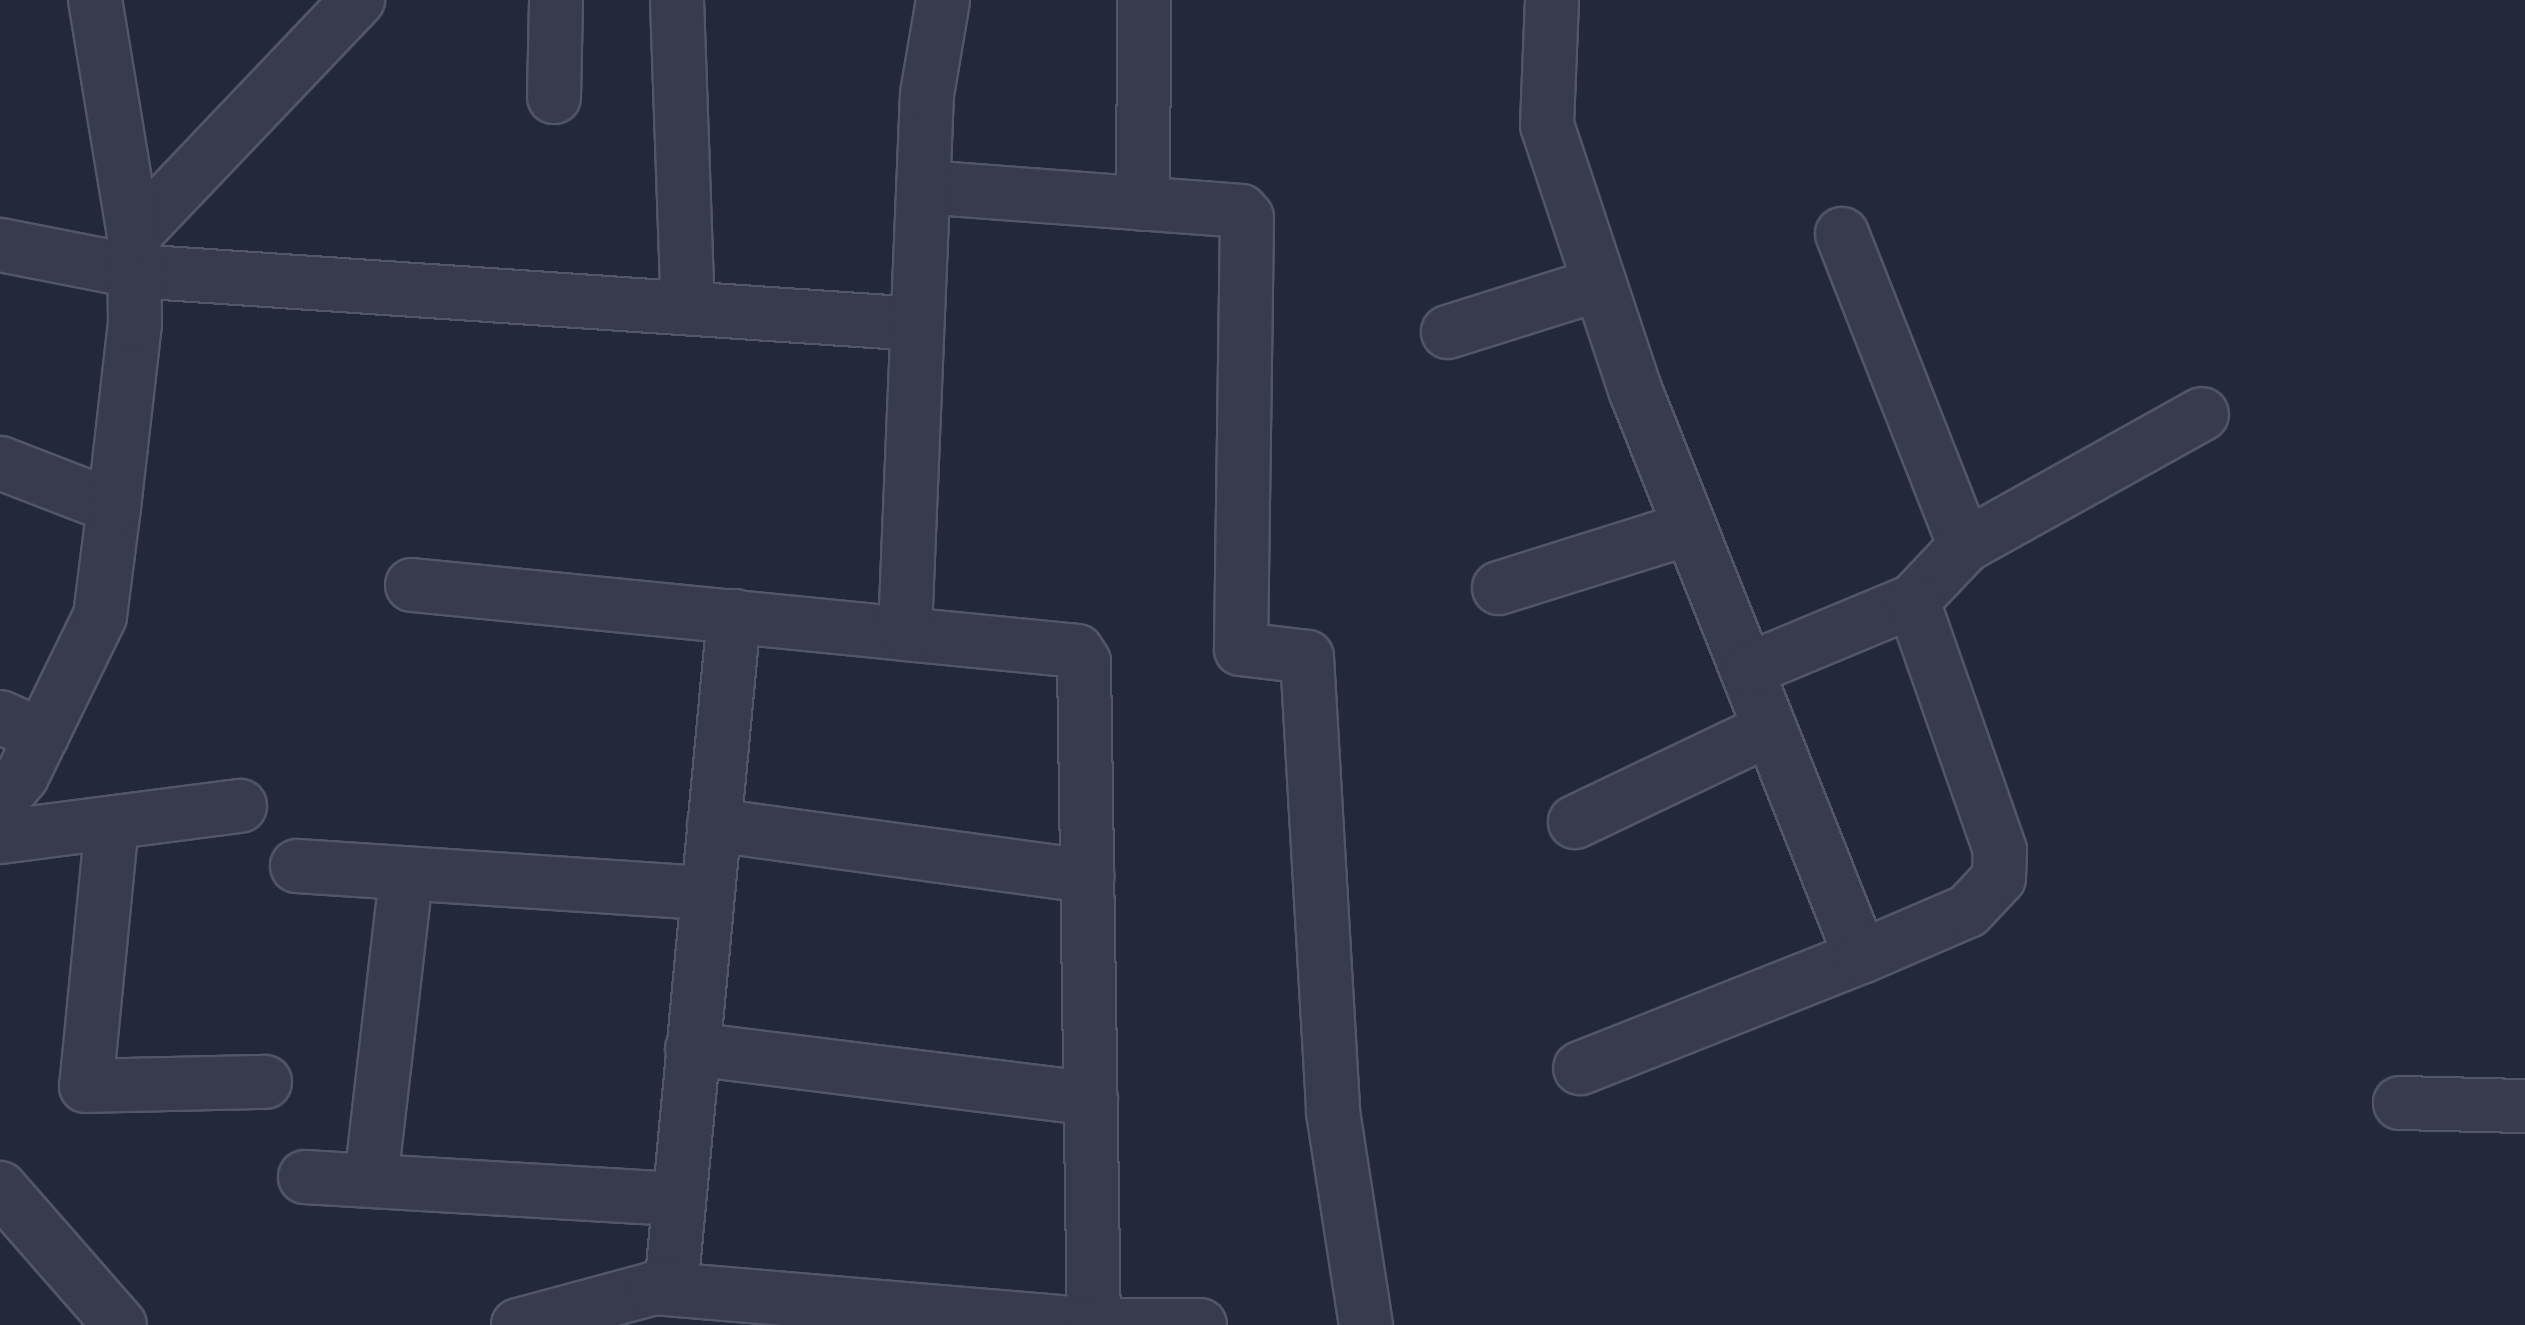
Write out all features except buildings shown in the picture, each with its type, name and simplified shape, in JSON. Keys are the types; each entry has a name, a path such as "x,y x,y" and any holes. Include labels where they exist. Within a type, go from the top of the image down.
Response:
{"street":[{"path":"0,802 22,776 21,726 100,616 114,507 135,324 134,253 94,0"},
{"path":"554,97 556,0"},
{"path":"677,0 688,308"},
{"path":"905,632 927,94 942,0"},
{"path":"1143,204 1144,0"},
{"path":"1552,0 1548,125 1600,284 1690,528 1861,957"},
{"path":"134,253 348,4"},
{"path":"923,187 1241,212 1248,218 1240,650 1306,656 1333,1112 1366,1324"},
{"path":"1842,234 1966,546"},
{"path":"0,245 134,253 688,308 917,324"},
{"path":"1448,332 1600,284"},
{"path":"1746,670 1913,601 1966,546 2202,414"},
{"path":"0,463 114,507"},
{"path":"1500,588 1690,528"},
{"path":"412,586 1077,652 1084,662 1094,1324"},
{"path":"1580,1068 1968,911 1999,878 2000,850 1913,601"},
{"path":"671,1289 734,616"},
{"path":"1574,822 1770,728"},
{"path":"0,837 240,806"},
{"path":"112,822 86,1086 265,1082"},
{"path":"714,825 1088,876"},
{"path":"297,866 406,876 707,892"},
{"path":"371,1180 406,876"},
{"path":"692,1049 1091,1099"},
{"path":"2400,1103 2525,1106"},
{"path":"305,1177 678,1199"},
{"path":"0,1188 120,1325"},
{"path":"518,1325 671,1289 804,1313 1200,1325"},
{"path":"1344,1325 1394,1325"}]}
